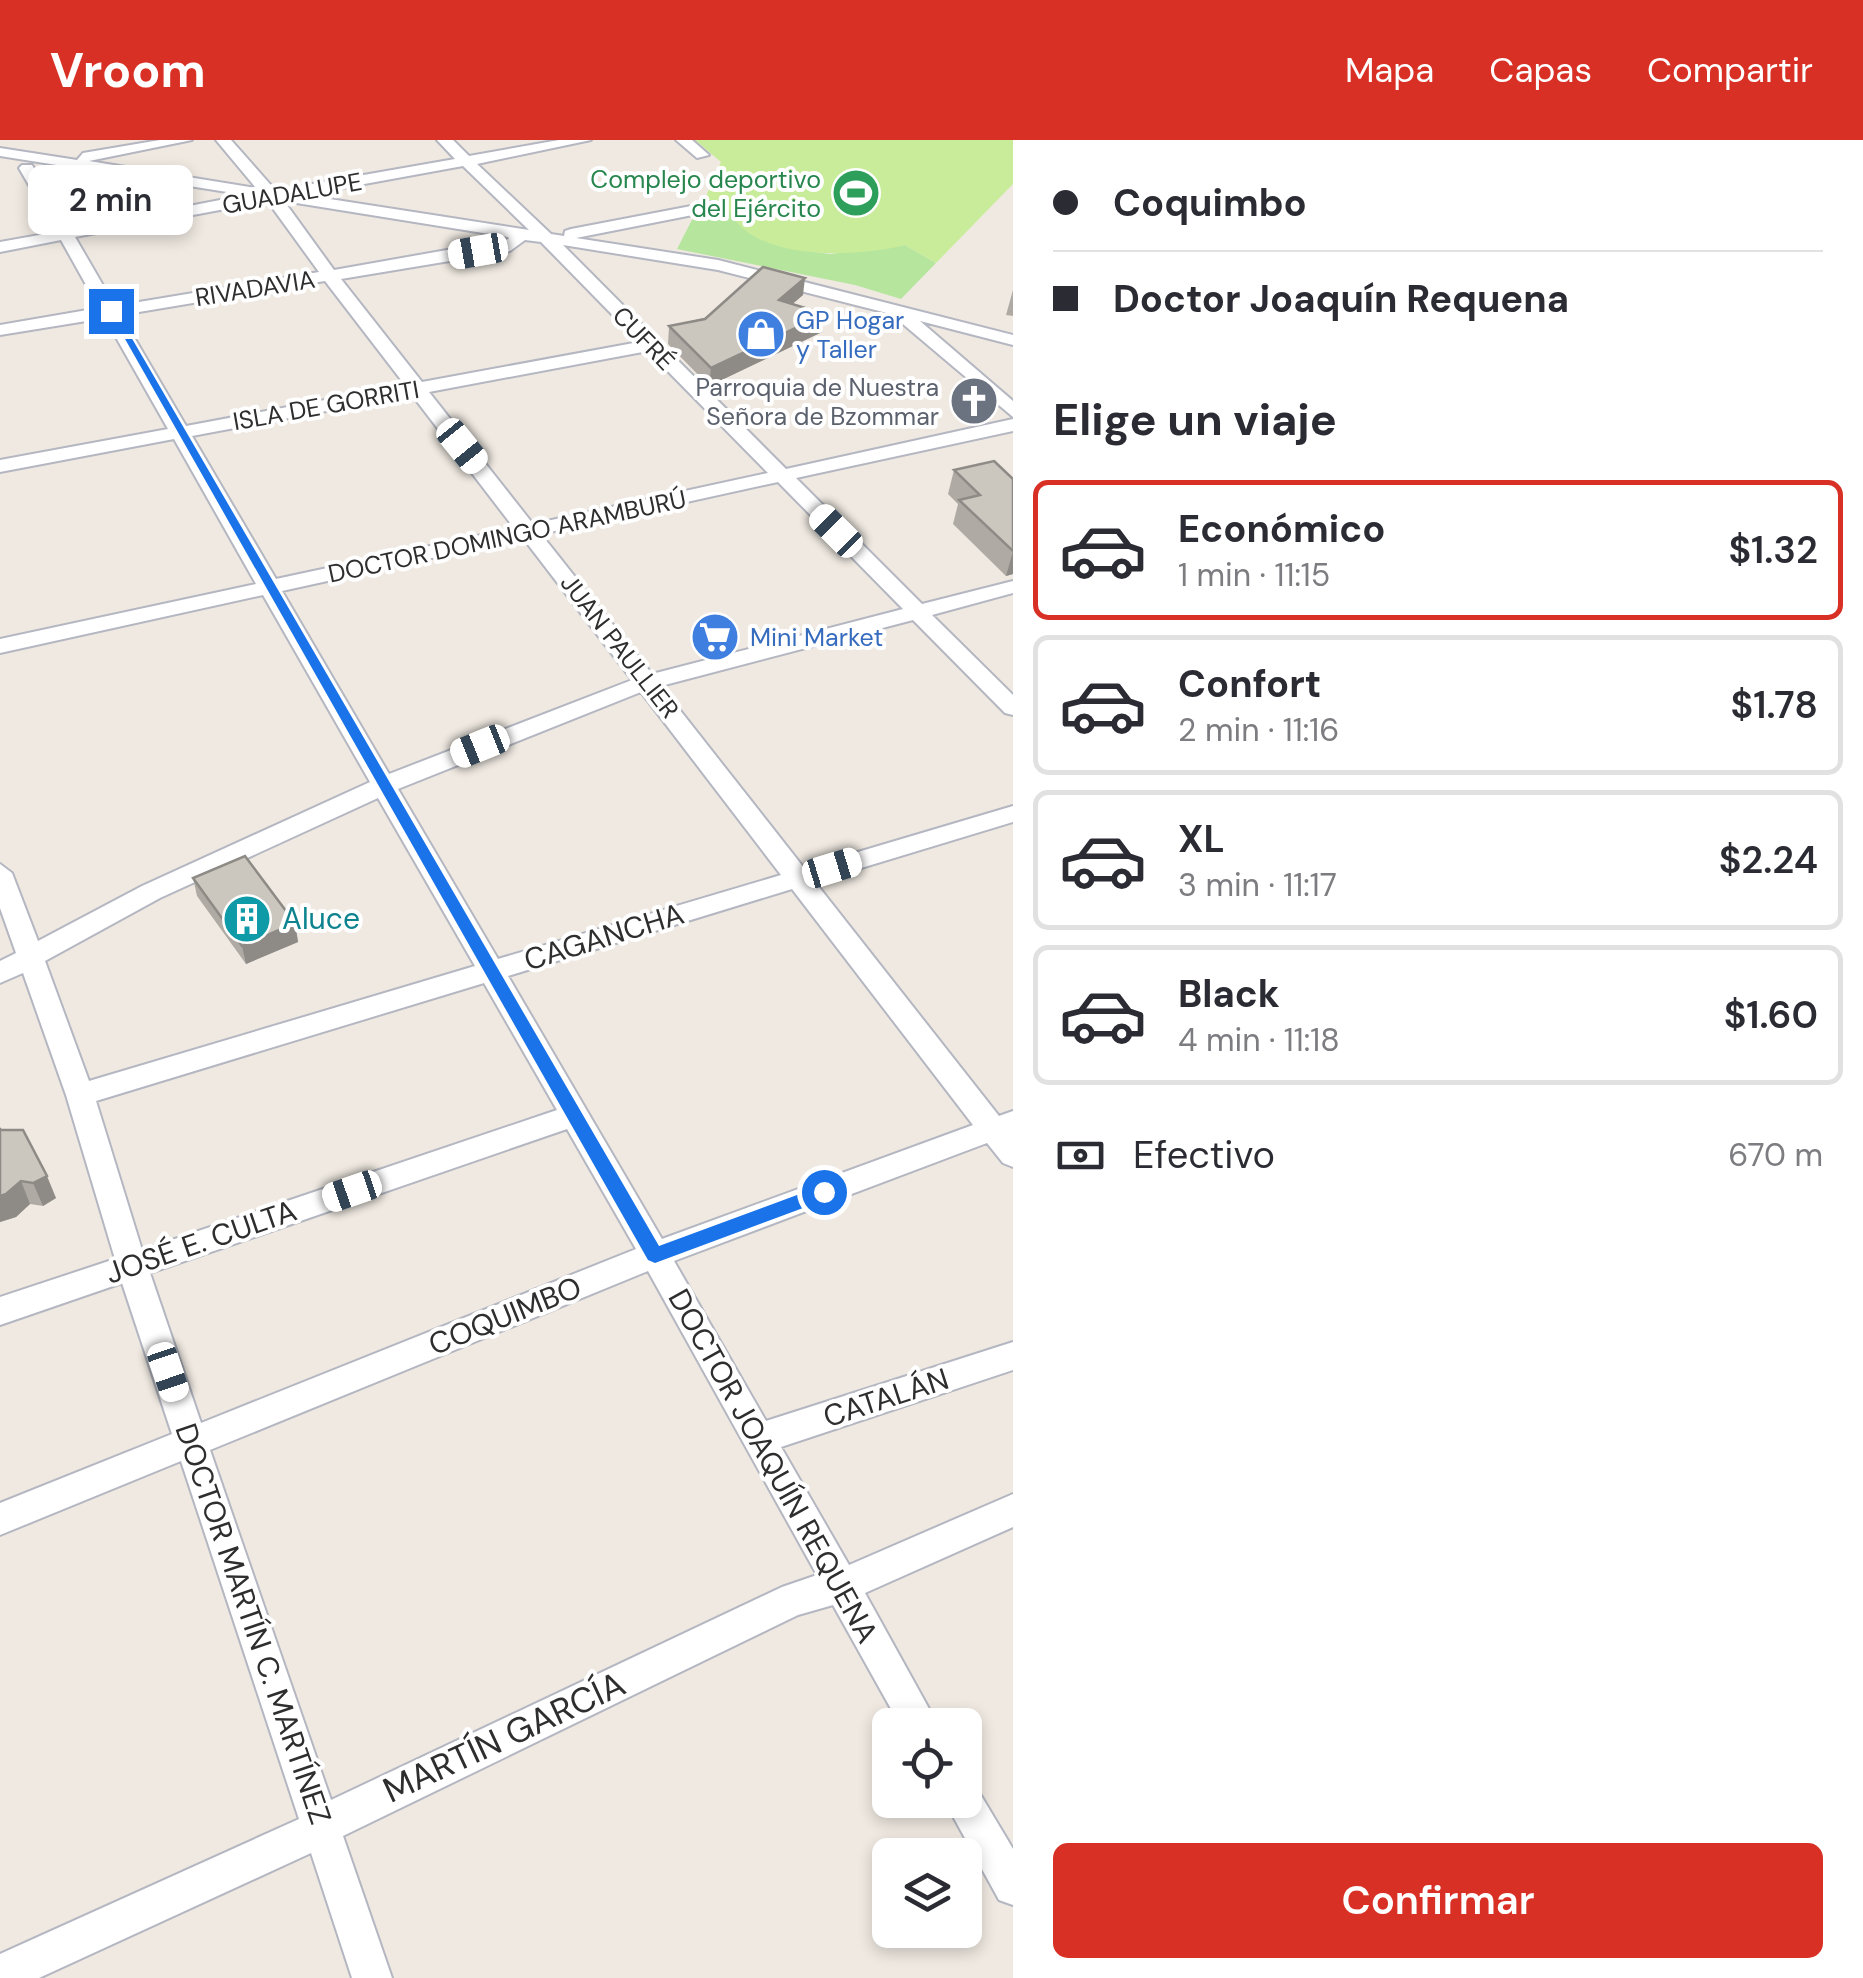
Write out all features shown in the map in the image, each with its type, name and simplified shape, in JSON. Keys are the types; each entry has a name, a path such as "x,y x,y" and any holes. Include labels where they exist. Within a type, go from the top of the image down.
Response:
{"street":[{"name":"DOCTOR JOAQUÍN REQUENA","path":"12,140 655,1255 910,1708"},
{"path":"0,172 24,162 62,161 186,140"},
{"name":"JUAN PAULLIER","path":"223,140 272,196 329,276 649,682 796,878 1003,1126 1013,1155"},
{"name":"CUFRÉ","path":"444,140 551,242 1013,708"},
{"name":"GUADALUPE","path":"0,247 584,140"},
{"path":"684,140 702,155"},
{"path":"0,152 24,162"},
{"path":"62,161 513,239"},
{"path":"590,238 712,206"},
{"name":"RIVADAVIA","path":"0,330 329,276 513,239 537,244 590,238 718,265 1013,340"},
{"path":"892,307 1013,411"},
{"name":"ISLA DE GORRITI","path":"0,466 651,345"},
{"name":"DOCTOR DOMINGO ARAMBURÚ","path":"0,646 1013,425"},
{"path":"0,974 151,892 385,785 576,707 649,682 1013,587"},
{"name":"CAGANCHA","path":"80,1095 1013,814"},
{"name":"DOCTOR MARTÍN C. MARTÍNEZ","path":"0,873 80,1095 132,1266 372,1978"},
{"name":"JOSÉ E. CULTA","path":"0,1312 573,1116"},
{"name":"COQUIMBO","path":"0,1519 655,1255 1003,1126"},
{"name":"CATALÁN","path":"759,1439 1013,1356"},
{"name":"MARTÍN GARCÍA","path":"0,1976 322,1828 344,1813 794,1600 840,1586 1013,1510"},
{"path":"974,1818 1013,1886"}],"green space":[{"name":"Complejo deportivo del Ejército","path":"695,140 1013,140 1013,184 936,263 905,245 862,252 809,252 760,240 742,227 729,210 703,203 721,162"},
{"path":"720,208 730,210 749,232 793,249 830,254 905,245 936,263 901,299 855,285 677,249 695,214"}],"building":[{"path":"763,267 805,278 779,300 825,314 711,368 669,326 705,319"},
{"path":"994,461 1013,479 1013,551 959,500 980,495 954,470"},
{"name":"Aluce","path":"245,856 295,923 242,946 193,878"},
{"path":"0,1129 23,1130 47,1176 33,1183 21,1181 0,1196"}],"place":[{"name":"Complejo deportivo del Ejército","path":"856,193"},
{"name":"GP Hogar y Taller","path":"761,334"},
{"name":"Parroquia de Nuestra Señora de Bzommar","path":"974,401"},
{"name":"Mini Market","path":"715,637"},
{"name":"Aluce","path":"247,919"}],"route":[{"path":"111,311 655,1255 824,1192"}]}
